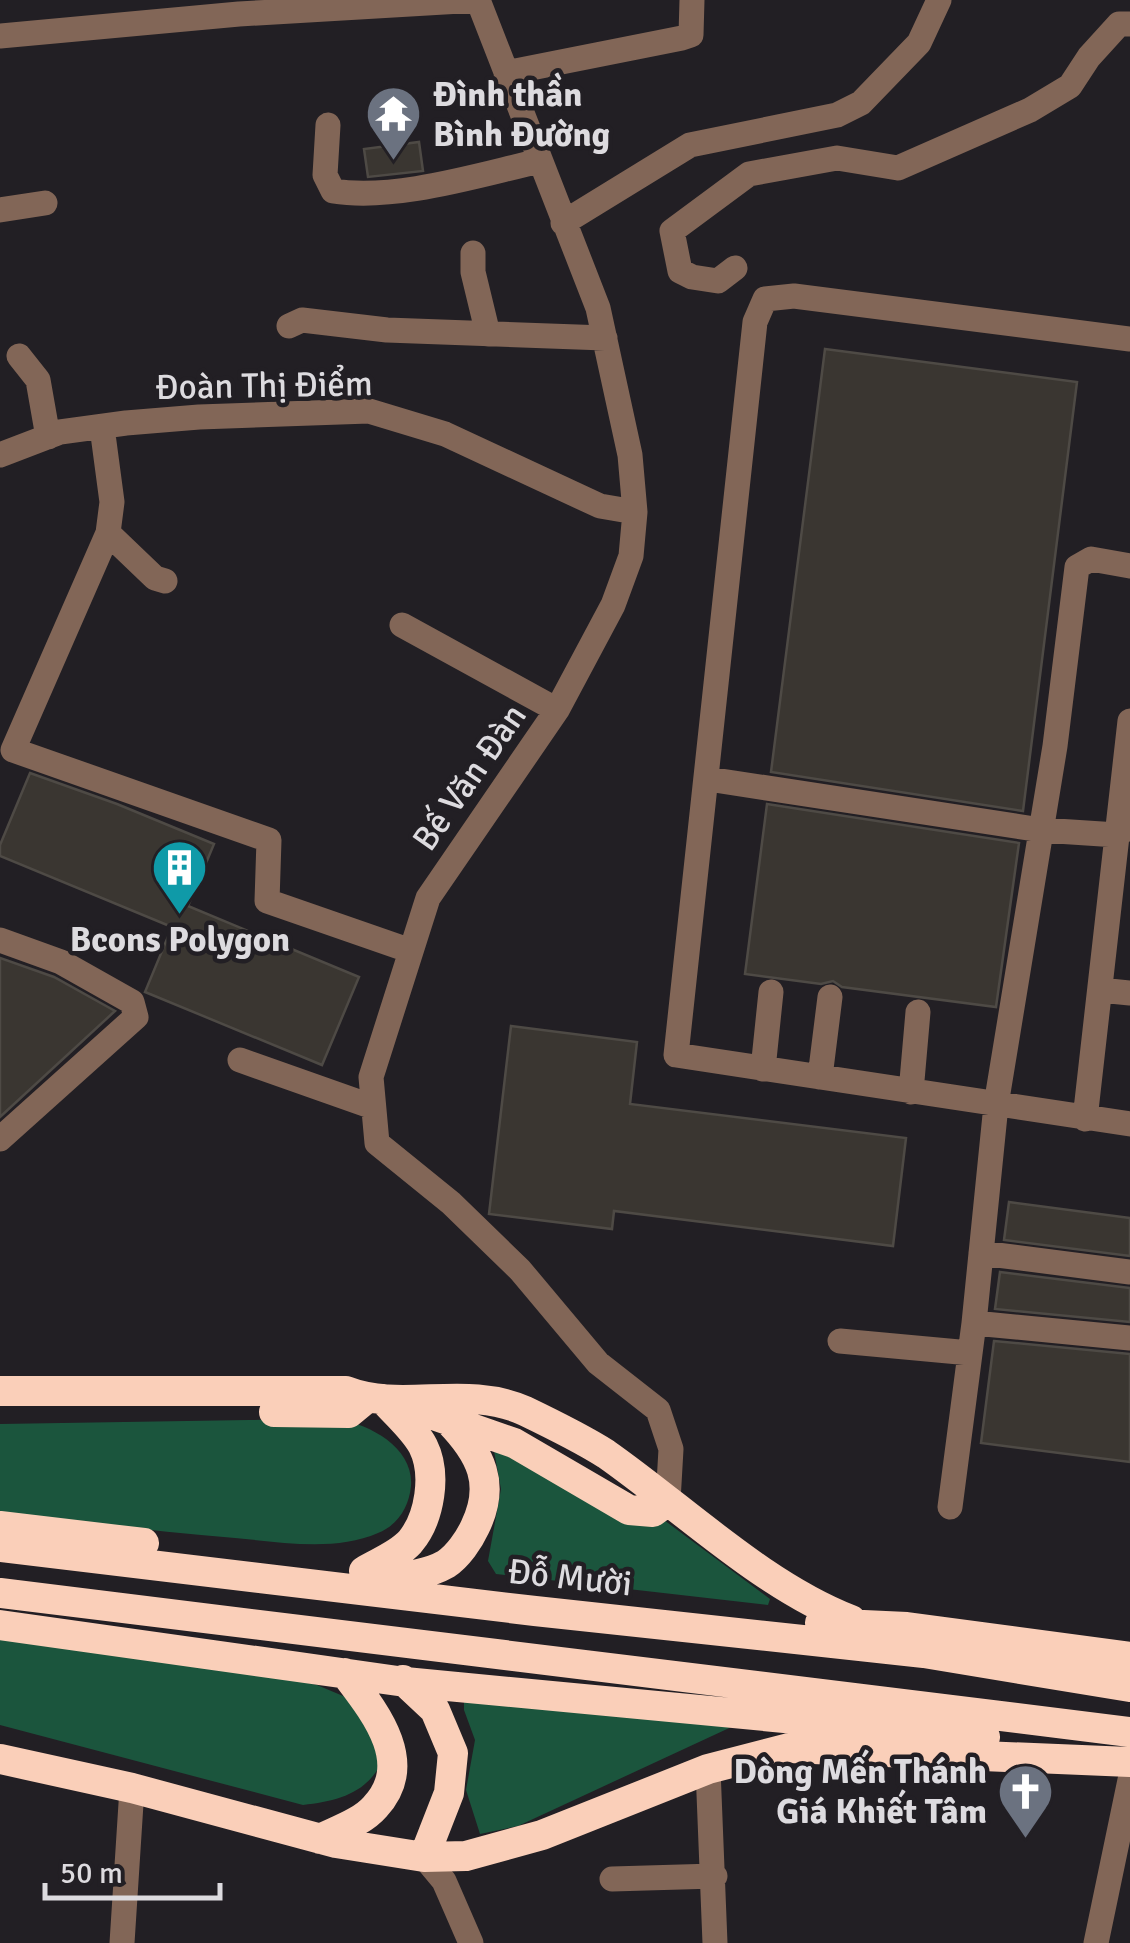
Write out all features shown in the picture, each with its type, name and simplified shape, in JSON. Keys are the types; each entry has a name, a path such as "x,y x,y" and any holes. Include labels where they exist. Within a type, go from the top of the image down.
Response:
{"highway":[{"path":"0,1392 346,1392 447,1419 514,1444 629,1510 653,1512 668,1501"},
{"path":"0,1408 350,1413 374,1399 450,1396 522,1409 602,1452 745,1559 831,1612 924,1653"},
{"path":"364,1570 410,1541 424,1517 429,1496 429,1466 422,1444 374,1399"},
{"path":"333,1586 406,1576 447,1564 469,1540 484,1507 486,1482 477,1456 447,1419"},
{"name":"Đỗ Mười","path":"0,1526 810,1622 907,1627 1130,1658"},
{"name":"Đỗ Mười","path":"0,1548 924,1653 1130,1687"},
{"path":"0,1592 1130,1732"},
{"path":"0,1625 404,1682 1130,1751"},
{"path":"361,1639 435,1710 453,1753 449,1793 424,1857"},
{"path":"320,1839 356,1822 376,1806 389,1781 392,1756 386,1731 345,1674"},
{"path":"0,1759 132,1788 320,1839 424,1857 466,1856 542,1835 708,1769 789,1748 1130,1762"}],"street":[{"path":"0,36 121,12 478,0"},
{"name":"Bế Văn Đàn","path":"478,0 598,308 630,456 634,512 631,556 613,605 557,710 428,898 372,1078 372,1107 377,1143 451,1203 520,1270 598,1363 658,1410 671,1449 668,1501"},
{"path":"506,73 682,38 691,34 692,0"},
{"path":"562,223 690,145 837,116 861,104 919,44 939,0"},
{"path":"736,268 718,280 692,278 680,272 672,231 749,174 837,158 898,168 1030,110 1070,86 1119,24 1130,24"},
{"path":"328,126 326,175 333,190 356,194 412,188 540,161"},
{"path":"0,210 45,203"},
{"path":"473,253 473,272 488,334"},
{"path":"1130,339 794,296 765,299 755,322 676,1055 1130,1124"},
{"path":"289,326 302,320 350,328 605,338"},
{"path":"19,356 38,380 48,437"},
{"name":"Đoàn Thị Điểm","path":"0,455 48,437 102,426 199,416 369,411 445,434 600,506 634,512"},
{"path":"102,426 112,502 108,532 13,750 269,840 267,901 411,952"},
{"path":"108,532 155,578 165,582"},
{"path":"950,1508 996,1105 1078,567 1091,559 1130,566"},
{"path":"402,625 557,710"},
{"path":"1086,1120 1100,990 1119,919 1130,722"},
{"path":"708,779 1040,830 1124,831"},
{"path":"0,940 61,962 132,1002 136,1017 0,1138"},
{"path":"1100,990 1130,993"},
{"path":"763,1069 771,992"},
{"path":"820,1078 830,997"},
{"path":"911,1092 918,1012"},
{"path":"240,1060 372,1107"},
{"path":"981,1253 1130,1272"},
{"path":"974,1323 1130,1338"},
{"path":"840,1341 970,1353"},
{"path":"708,1769 716,1943"},
{"path":"1096,1943 1130,1780"},
{"path":"122,1943 132,1788"},
{"path":"424,1857 444,1881 471,1943"},
{"path":"612,1879 715,1876"}],"green space":[{"path":"306,1418 365,1427 389,1441 406,1461 410,1494 401,1514 385,1530 361,1539 307,1544 0,1512 0,1424"},
{"path":"492,1440 664,1520 770,1599 768,1605 496,1574 488,1561 501,1489"},
{"path":"0,1635 256,1672 317,1685 355,1701 382,1762 359,1789 303,1805 0,1725"},
{"path":"464,1695 740,1723 518,1826 480,1834 466,1790 475,1740 464,1710"}],"building":[{"name":"Đình thần Bình Đường","path":"419,142 423,171 368,177 364,149"},
{"path":"825,349 1077,382 1023,811 771,772"},
{"name":"Bcons Polygon","path":"30,773 214,844 188,906 359,977 322,1065 145,992 172,927 0,856 0,845"},
{"path":"767,804 1019,843 996,1007 842,987 833,981 821,984 745,974"},
{"path":"0,958 54,977 115,1011 0,1117"},
{"path":"511,1026 637,1042 630,1104 906,1138 893,1246 614,1211 612,1229 489,1214"},
{"path":"1009,1202 1130,1218 1130,1256 1004,1240"},
{"path":"1000,1272 1130,1288 1130,1322 995,1309"},
{"path":"994,1341 1130,1354 1130,1462 981,1443"}],"place":[{"name":"Đình thần Bình Đường","path":"394,163"},
{"name":"Bcons Polygon","path":"180,917"},
{"name":"Dòng Mến Thánh Giá Khiết Tâm","path":"1026,1840"}]}
